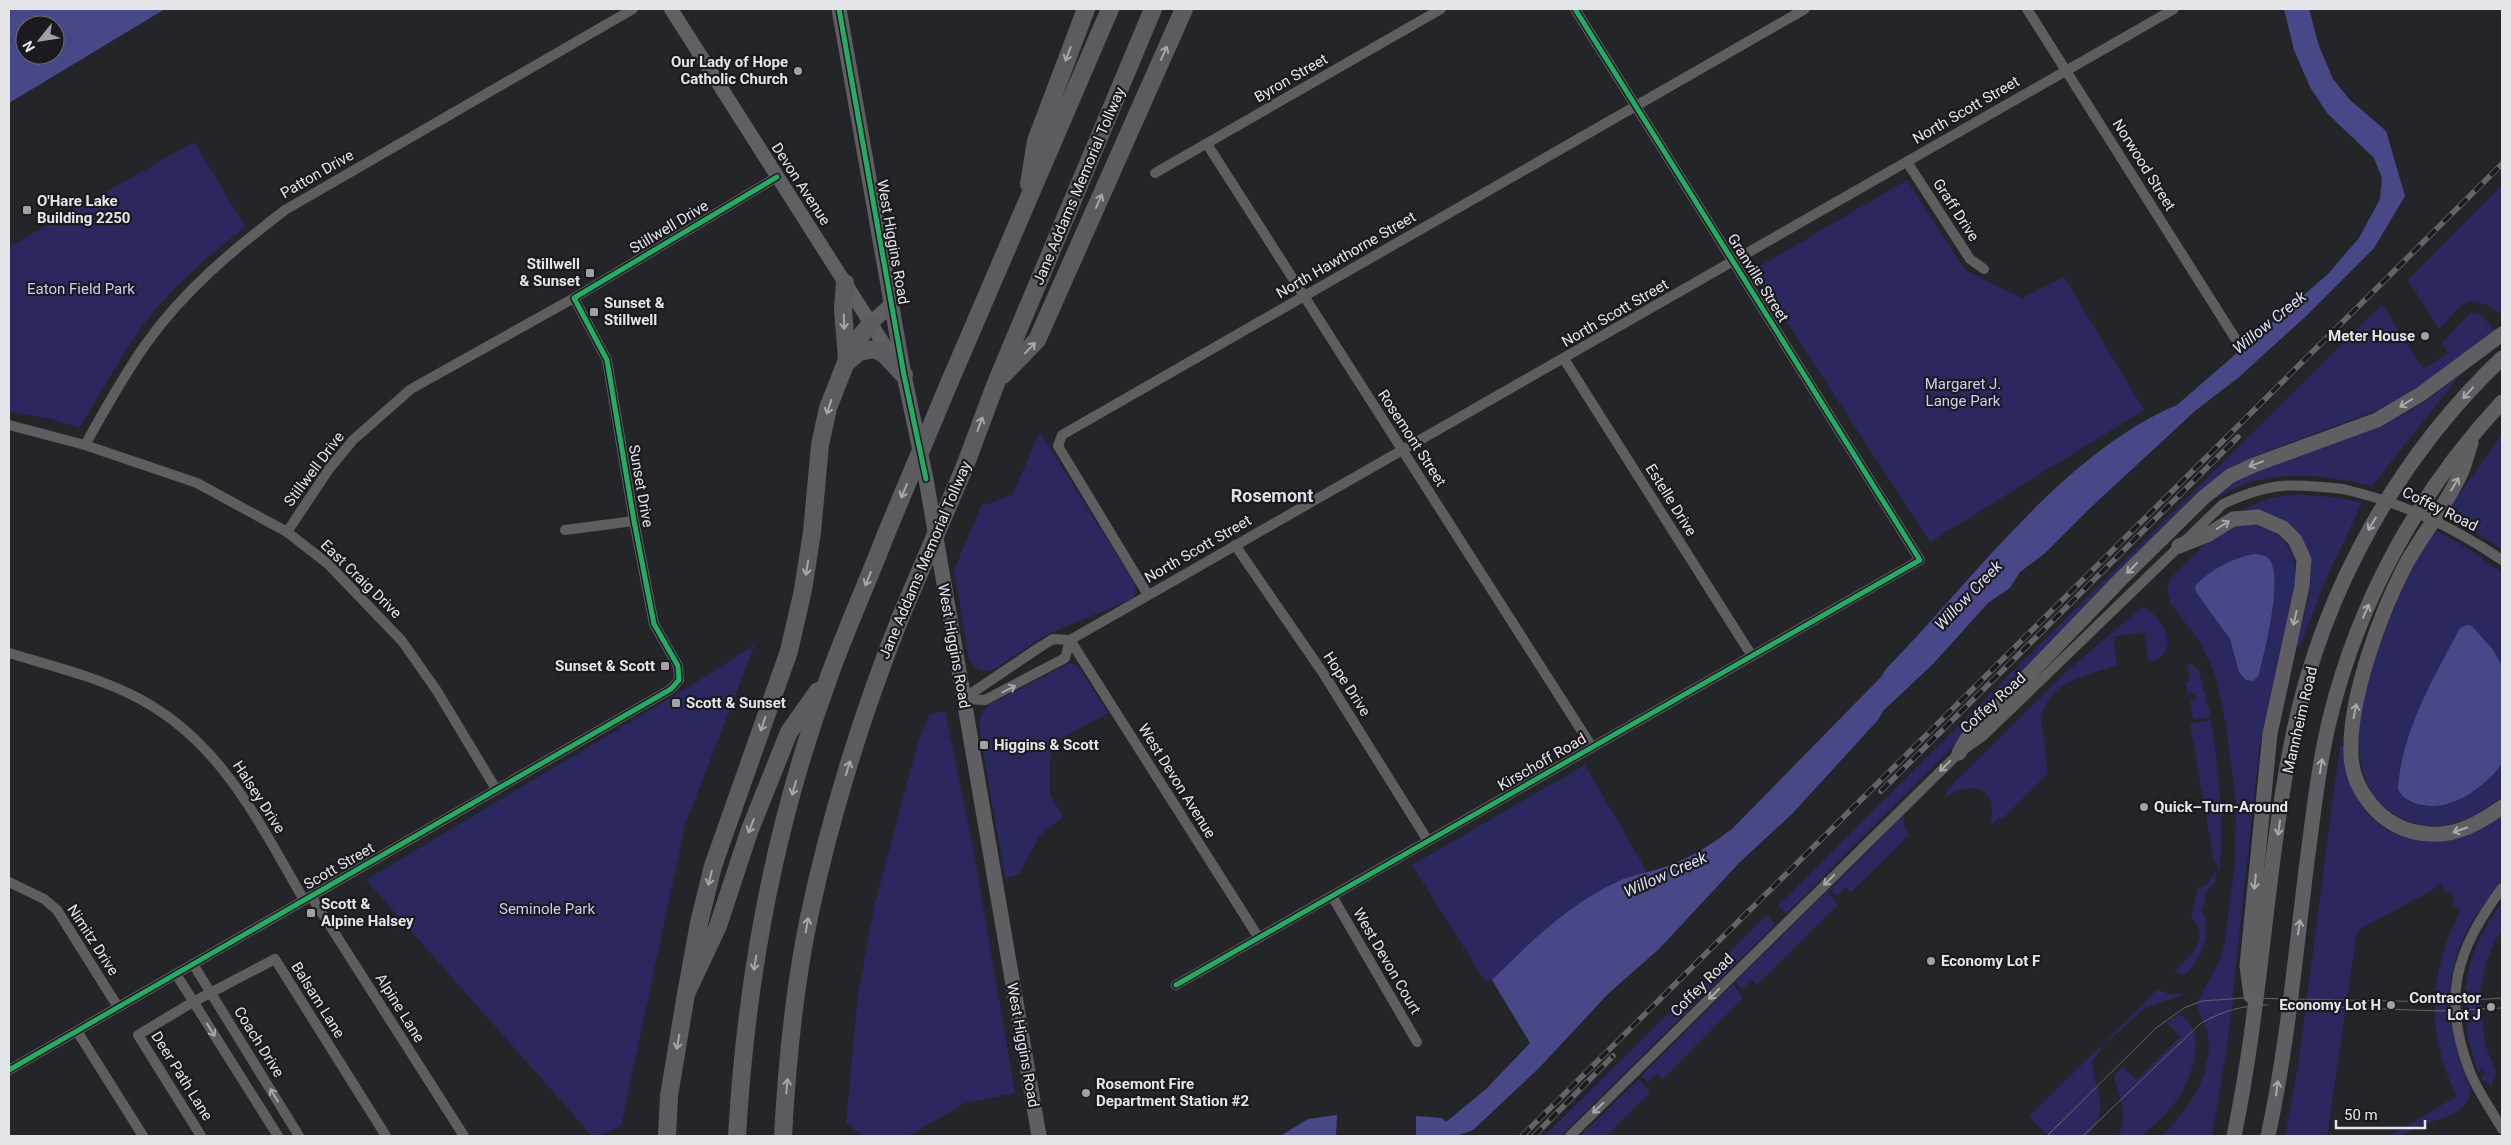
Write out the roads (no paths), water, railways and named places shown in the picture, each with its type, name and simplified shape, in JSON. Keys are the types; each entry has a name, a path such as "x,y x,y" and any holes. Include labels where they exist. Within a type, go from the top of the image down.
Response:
{"highway":[{"path":"1026,208 1036,142 1086,9"},
{"path":"737,1136 740,1073 749,999 766,902 787,813 830,674 950,382 1110,9"},
{"name":"Jane Addams Memorial Tollway","path":"783,1136 797,990 809,918 834,814 865,712 901,616 965,466 996,383 1153,9"},
{"path":"996,383 1037,340 1184,9"},
{"path":"845,283 843,310 847,362"},
{"path":"667,1136 669,1096 686,994 699,924 713,866 789,651 803,590 812,532 820,445 828,408 852,346 871,323"},
{"path":"847,362 859,352 874,349 884,354 904,376"},
{"path":"686,994 718,926 749,832 790,732 830,674"}],"main road":[{"name":"Devon Avenue","path":"671,9 904,376"},
{"name":"West Higgins Road","path":"839,9 904,376 926,479 1038,1136"},
{"path":"871,323 891,305"},
{"path":"1958,753 1967,739 2120,580 2203,498 2230,476 2254,465 2377,420 2421,394 2502,334"},
{"name":"Mannheim Road","path":"2234,1136 2245,1082 2294,729 2308,679 2332,608 2370,528 2394,489 2440,426 2502,358"},
{"name":"Mannheim Road","path":"2268,1136 2282,1053 2321,762 2342,674 2377,585 2404,534 2435,484 2474,432 2502,402"},
{"path":"2474,432 2461,474 2423,532 2404,568 2374,637 2354,716 2350,753 2354,774 2362,793 2376,811 2402,828 2422,833 2444,834 2476,823 2502,807"},
{"path":"2179,546 2209,534 2232,519 2258,518 2283,528 2295,540 2304,560 2302,586 2270,734 2247,966 2254,1014"}],"street":[{"name":"Patton Drive","path":"84,445 115,391 147,343 186,297 233,249 285,210 633,9"},
{"name":"Byron Street","path":"1155,173 1441,9"},
{"name":"Granville Street","path":"1575,9 1920,560"},
{"name":"North Hawthorne Street","path":"1148,595 1058,446 1062,435 1806,9"},
{"name":"Norwood Street","path":"2027,9 2235,338"},
{"name":"North Scott Street","path":"963,699 1020,659 1054,639 1070,640 2174,9"},
{"name":"Rosemont Street","path":"1207,144 1592,748"},
{"name":"Graff Drive","path":"1907,162 1970,259 1984,269"},
{"name":"Stillwell Drive","path":"287,532 329,469 353,440 411,389 574,298 777,177"},
{"name":"Sunset Drive","path":"574,298 607,360 634,521 654,624 678,666 679,680"},
{"name":"Estelle Drive","path":"1564,359 1752,656"},
{"name":"East Craig Drive","path":"9,425 84,445 197,483 287,532 328,564 402,641 436,691 496,789"},
{"name":"Coffey Road","path":"1570,1136 1958,753 1983,736 2223,504 2249,492 2296,484 2343,489 2381,498 2413,509 2502,560"},
{"path":"565,530 634,521"},
{"name":"Hope Drive","path":"1236,545 1323,673 1428,841"},
{"name":"Kirschoff Road","path":"1176,985 1920,560"},
{"path":"963,699 985,700 1010,689 1065,658 1070,640"},
{"name":"West Devon Avenue","path":"1070,640 1259,938"},
{"name":"Halsey Drive","path":"9,653 92,678 129,693 184,728 224,768 246,799 307,898"},
{"name":"Scott Street","path":"9,1070 671,688 679,680"},
{"name":"Nimitz Drive","path":"9,882 44,899 57,910 118,1007"},
{"path":"2502,888 2483,914 2466,944 2456,980 2455,1005 2458,1030 2471,1074 2502,1129"},
{"name":"West Devon Court","path":"1332,896 1417,1042"},
{"name":"Alpine Lane","path":"307,898 464,1136"},
{"name":"Balsam Lane","path":"193,1002 275,959 386,1136"},
{"name":"Coach Drive","path":"193,964 299,1136"},
{"path":"176,974 278,1136"},
{"name":"Deer Path Lane","path":"193,1002 138,1035 201,1136"},
{"path":"77,1031 143,1136"}],"water":[{"path":"9,9 165,9 9,103"},
{"name":"Willow Creek","path":"2284,9 2309,9 2319,46 2333,79 2350,100 2386,131 2405,196 2374,248 2304,318 2238,378 2196,410 2088,510 2044,554 2020,572 2010,588 1988,603 1933,664 1884,710 1877,721 1792,814 1739,863 1660,948 1609,993 1539,1068 1473,1130 1456,1136 1416,1136 1416,1116 1442,1118 1446,1122 1486,1089 1530,1043 1492,980 1521,951 1568,911 1603,889 1626,878 1660,869 1683,860 1708,846 1732,829 1881,677 1886,669 1986,559 2058,486 2096,454 2135,427 2177,405 2328,274 2359,238 2380,199 2382,178 2374,158 2327,113 2310,87 2294,50"},
{"path":"2254,554 2268,558 2273,567 2274,596 2259,675 2253,681 2246,680 2239,672 2230,639 2196,592 2195,586 2207,575 2222,566 2238,558"},
{"path":"2467,625 2472,626 2493,650 2502,666 2502,764 2477,789 2456,801 2434,806 2412,802 2405,798 2398,789 2405,747 2420,706 2430,686 2460,628"},
{"path":"1337,1115 1336,1136 1280,1136 1308,1119"}],"tram line":[{"path":"2047,1136 2156,1028 2184,1008 2202,1001 2244,998 2442,1002 2502,998"},
{"path":"2083,1136 2201,1023 2233,1009 2268,1005"},
{"path":"2331,1007 2440,1011 2502,1008"}],"railway":[{"path":"1522,1136 2502,164"},
{"path":"1881,791 2238,437"},
{"path":"1534,1136 1613,1056"}],"place":[{"name":"Our Lady of Hope Catholic Church","path":"798,71"},
{"name":"O'Hare Lake Building 2250","path":"27,210"},
{"name":"Stillwell & Sunset","path":"590,273"},
{"name":"Sunset & Stillwell","path":"594,312"},
{"name":"Meter House","path":"2425,336"},
{"name":"Sunset & Scott","path":"665,666"},
{"name":"Scott & Sunset","path":"676,703"},
{"name":"Higgins & Scott","path":"984,745"},
{"name":"Quick–Turn-Around","path":"2144,807"},
{"name":"Scott & Alpine Halsey","path":"311,913"},
{"name":"Economy Lot F","path":"1931,961"},
{"name":"Economy Lot H","path":"2391,1005"},
{"name":"Contractor Lot J","path":"2491,1007"},
{"name":"Rosemont Fire Department Station #2","path":"1086,1093"}],"district":[{"name":"Rosemont","path":"1272,496"}],"park label":[{"name":"Eaton Field Park","path":"81,289"},
{"name":"Margaret J. Lange Park","path":"1963,392"},
{"name":"Seminole Park","path":"547,909"}]}
